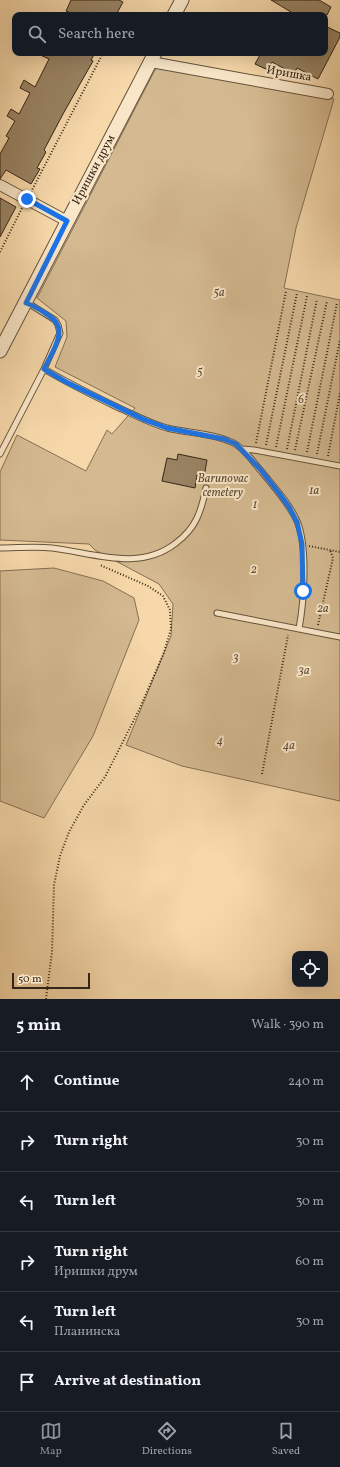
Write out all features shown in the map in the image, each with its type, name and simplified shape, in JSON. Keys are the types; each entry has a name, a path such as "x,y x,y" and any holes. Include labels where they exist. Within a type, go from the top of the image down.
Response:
{"street":[{"path":"176,12 182,0"},
{"name":"Иришка","path":"153,57 328,94"},
{"name":"Иришки друм","path":"0,351 153,57"},
{"path":"0,185 67,221"}],"lane":[{"path":"0,454 44,369 60,333 55,320 26,303"},
{"path":"44,369 66,382 145,420 167,428 230,441 242,449 279,493 294,514 300,531 302,544 302,614 299,629"},
{"path":"242,449 340,466"},
{"path":"0,548 51,548 89,555 124,559 150,557 160,554 180,540 189,531 200,513 206,488"},
{"path":"217,613 340,637"}],"path":[{"path":"0,252 101,56"},
{"path":"254,450 286,291"},
{"path":"264,452 297,293"},
{"path":"275,454 307,296"},
{"path":"285,456 317,299"},
{"path":"294,457 327,301"},
{"path":"305,460 337,302"},
{"path":"316,462 340,340"},
{"path":"327,464 340,394"},
{"path":"302,544 340,552"},
{"path":"316,633 333,558 330,550"},
{"path":"46,999 52,952 54,885 60,856 84,805 105,777 139,710 163,656 171,629 170,610 163,596 148,586 93,561 89,555"},
{"path":"262,774 290,628"}],"green space":[{"name":"Barunovac cemetery","path":"156,68 334,99 296,228 284,288 340,300 340,801 182,766 126,745 171,636 173,604 159,584 95,550 89,544 0,540 0,472 17,435 86,471 107,430 112,434 135,408 55,367 67,337 66,321 37,298"},
{"path":"54,568 103,581 134,598 139,620 93,736 44,818 0,801 0,571"}],"building":[{"path":"71,0 119,0 123,2 118,12 66,11"},
{"path":"271,0 319,0 331,7 328,13 291,12"},
{"path":"328,27 340,33 340,37 318,79 297,68 294,74 272,62 268,70 255,64 259,56 328,56"},
{"path":"42,56 93,56 91,60 93,61 44,150 46,152 37,168 40,169 31,184 6,170 0,179 0,154 9,138 6,136 15,121 7,116 11,109 19,114 30,93 20,88 24,80 35,87 49,59"},
{"path":"0,198 16,207 0,237"},
{"path":"178,454 207,460 204,477 197,475 195,488 162,481 167,458 177,460"}],"route":[{"path":"27,199 67,221 26,303 55,320 58,325 60,333 58,340 44,369 66,382 125,410 134,416 167,428 224,439 236,444 242,449 260,469 294,514 300,531 302,544 303,591"}],"park label":[{"name":"5a","path":"219,293"},
{"name":"5","path":"200,372"},
{"name":"6","path":"301,400"},
{"name":"1a","path":"314,491"},
{"name":"1","path":"255,505"},
{"name":"2","path":"254,570"},
{"name":"2a","path":"323,609"},
{"name":"3","path":"236,658"},
{"name":"3a","path":"304,671"},
{"name":"4","path":"220,741"},
{"name":"4a","path":"289,746"}]}
